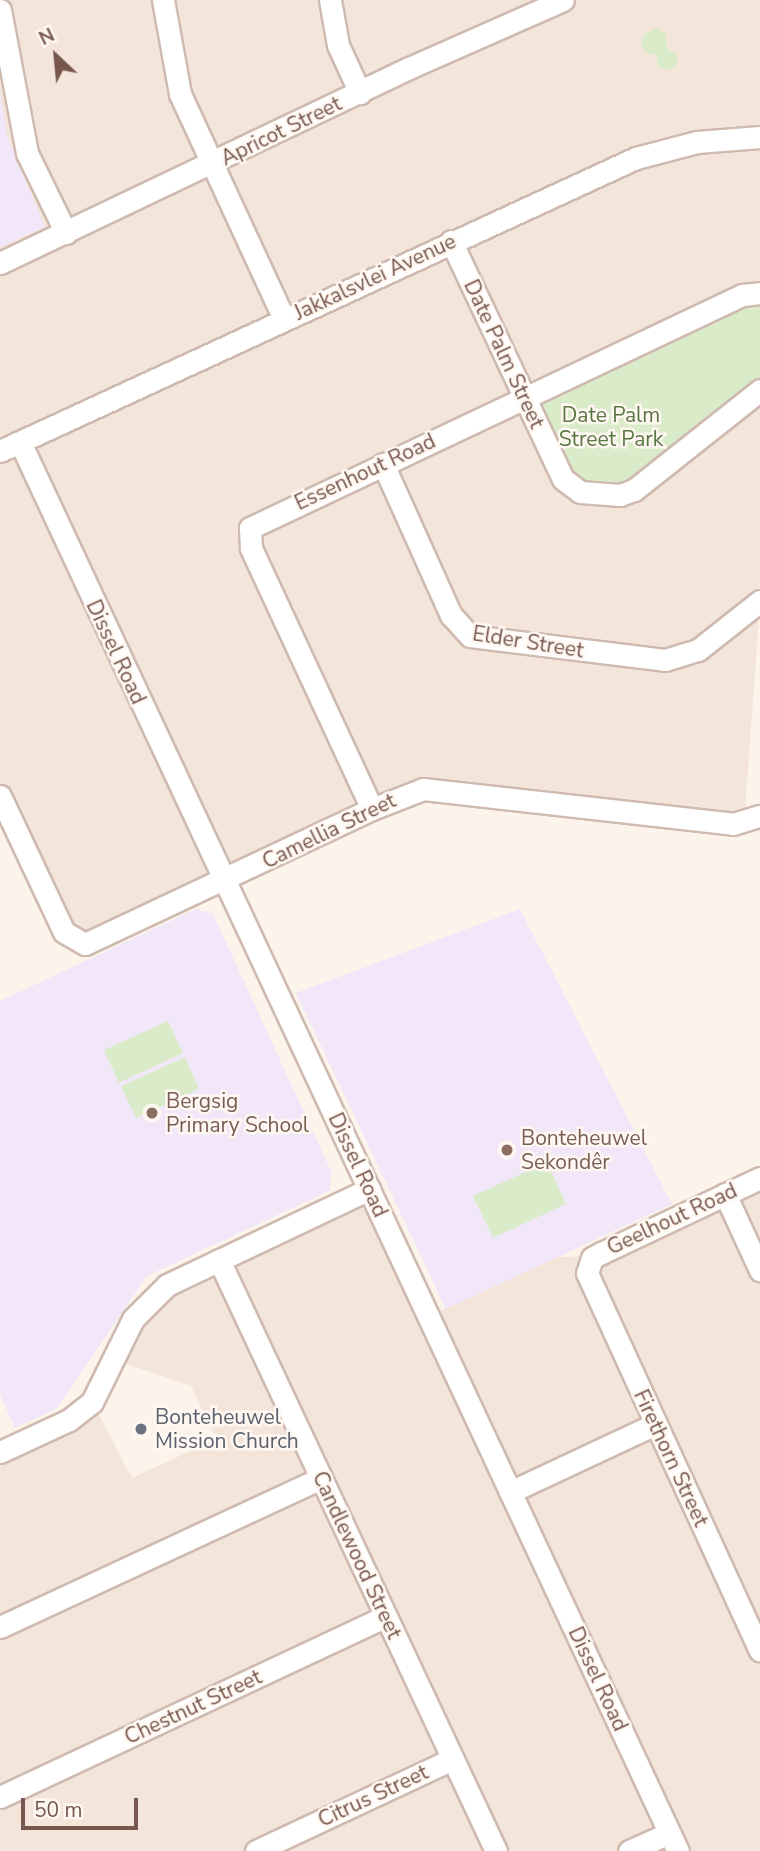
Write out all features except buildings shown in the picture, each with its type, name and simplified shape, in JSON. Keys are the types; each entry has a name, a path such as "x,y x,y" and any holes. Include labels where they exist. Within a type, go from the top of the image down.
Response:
{"street":[{"path":"163,0 180,94 284,318"},
{"path":"330,0 338,45 360,93"},
{"name":"Apricot Street","path":"0,263 564,0"},
{"path":"0,10 27,153 65,233"},
{"name":"Jakkalsvlei Avenue","path":"0,451 636,158 697,142 760,137"},
{"name":"Date Palm Street","path":"451,241 570,487 620,495 643,484 760,390"},
{"name":"Essenhout Road","path":"372,809 248,537 257,522 742,295 760,293"},
{"name":"Dissel Road","path":"20,442 673,1842"},
{"name":"Elder Street","path":"383,464 451,615 470,636 665,660 698,650 760,601"},
{"name":"Camellia Street","path":"2,806 64,932 78,943 97,942 409,792 433,789 733,824 760,816"},
{"name":"Geelhout Road","path":"588,1264 601,1253 760,1178"},
{"path":"0,1452 85,1409 102,1387 142,1308 167,1285 369,1189"},
{"path":"725,1194 760,1270"},
{"name":"Candlewood Street","path":"219,1260 496,1851"},
{"name":"Firethorn Street","path":"588,1264 587,1273 760,1650"},
{"path":"510,1492 655,1424"},
{"path":"0,1628 321,1478"},
{"name":"Chestnut Street","path":"0,1797 386,1616"},
{"name":"Citrus Street","path":"256,1851 452,1759"},
{"path":"629,1851 673,1842"}],"shaded area":[{"path":"0,0 760,0 760,604 744,825 434,791 84,945 0,814"},
{"path":"0,93 7,136 45,227 0,247"},
{"name":"Bergsig Primary School","path":"196,909 213,914 332,1173 329,1191 147,1276 57,1408 15,1428 0,1395 0,1001"},
{"name":"Bonteheuwel Sekondêr","path":"520,909 672,1204 446,1309 296,993"},
{"path":"760,1178 760,1851 0,1851 0,1453 93,1403 132,1478 216,1439 191,1386 115,1360 142,1309 368,1190 428,1316 557,1257 591,1256"}],"green space":[{"path":"657,28 666,34 667,48 677,55 677,64 669,70 659,67 656,55 647,54 641,45 643,35"},
{"name":"Date Palm Street Park","path":"745,302 760,303 760,380 630,484 586,485 574,478 540,410 542,401"},
{"path":"168,1021 183,1053 119,1083 104,1050"},
{"path":"185,1057 199,1089 136,1118 121,1086"},
{"path":"547,1162 566,1204 493,1238 473,1196"}],"place":[{"name":"Bergsig Primary School","path":"152,1113"},
{"name":"Bonteheuwel Sekondêr","path":"507,1150"},
{"name":"Bonteheuwel Mission Church","path":"141,1429"}]}
